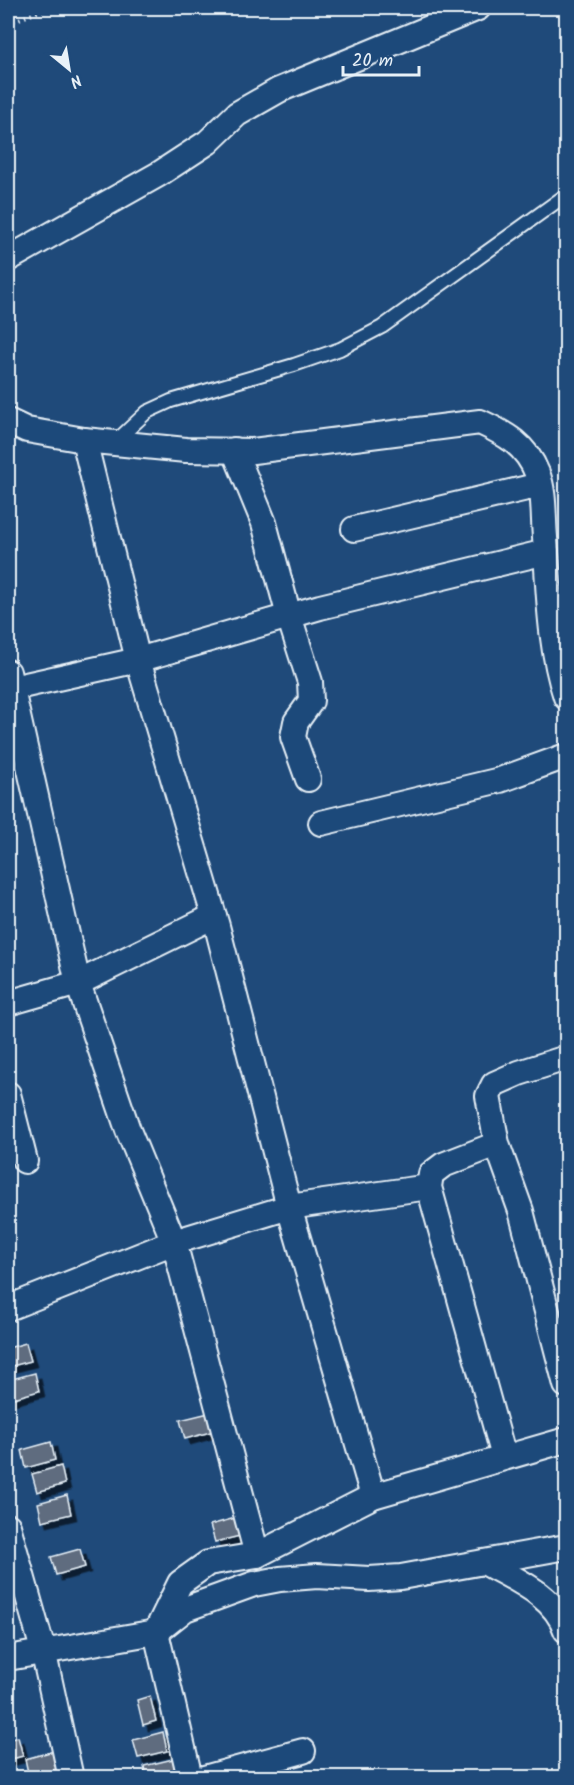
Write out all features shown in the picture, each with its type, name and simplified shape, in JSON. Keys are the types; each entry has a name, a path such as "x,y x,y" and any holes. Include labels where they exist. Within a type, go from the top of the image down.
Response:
{"street":[{"path":"8,259 159,174 208,142 237,114 279,90 478,8"},
{"path":"8,421 27,430 84,440 186,450 253,451 480,422 511,437 524,451 538,474 549,611 554,649 567,697"},
{"path":"84,440 138,660 214,916 289,1207 373,1496"},
{"path":"234,450 264,523 312,692 311,701 296,722 293,737 308,779"},
{"path":"354,529 540,485"},
{"path":"257,1555 174,1242 128,1130 78,984 9,683 138,660 289,616 546,552"},
{"path":"321,823 500,780 567,756"},
{"path":"8,1003 78,984 214,916"},
{"path":"567,1058 495,1084 488,1096 497,1144 521,1211 567,1385"},
{"path":"8,1094 25,1161"},
{"path":"497,1144 443,1165 431,1174 429,1187 431,1202 504,1456"},
{"path":"8,1308 174,1242 289,1207 429,1187"},
{"path":"190,1778 156,1632 180,1583 208,1563 257,1555 373,1496 504,1456 567,1440"},
{"path":"8,1526 43,1650 71,1778"},
{"path":"8,1658 43,1650 156,1632 185,1609 254,1584 317,1576 369,1579 401,1577 567,1547"},
{"path":"484,1562 548,1602 562,1617 567,1630"},
{"path":"204,1778 256,1771 303,1751"}],"lane":[{"path":"115,442 147,412 171,401 340,349 382,327 567,195"}],"path":[{"path":"8,23 49,8"}],"building":[{"path":"26,1343 31,1361 8,1367 8,1348"},
{"path":"35,1373 39,1391 10,1399 8,1380"},
{"path":"209,1413 214,1431 185,1439 180,1420"},
{"path":"51,1442 55,1460 26,1468 22,1450"},
{"path":"61,1466 65,1484 37,1492 32,1474"},
{"path":"67,1495 71,1514 42,1521 38,1503"},
{"path":"239,1517 244,1535 215,1542 210,1525"},
{"path":"80,1549 85,1567 56,1575 51,1557"},
{"path":"150,1696 156,1721 143,1725 137,1700"},
{"path":"163,1732 167,1751 138,1758 133,1740"},
{"path":"18,1737 23,1756 8,1760 8,1740"},
{"path":"54,1751 58,1769 29,1777 25,1759"},
{"path":"173,1759 177,1777 146,1778 144,1766"}]}
